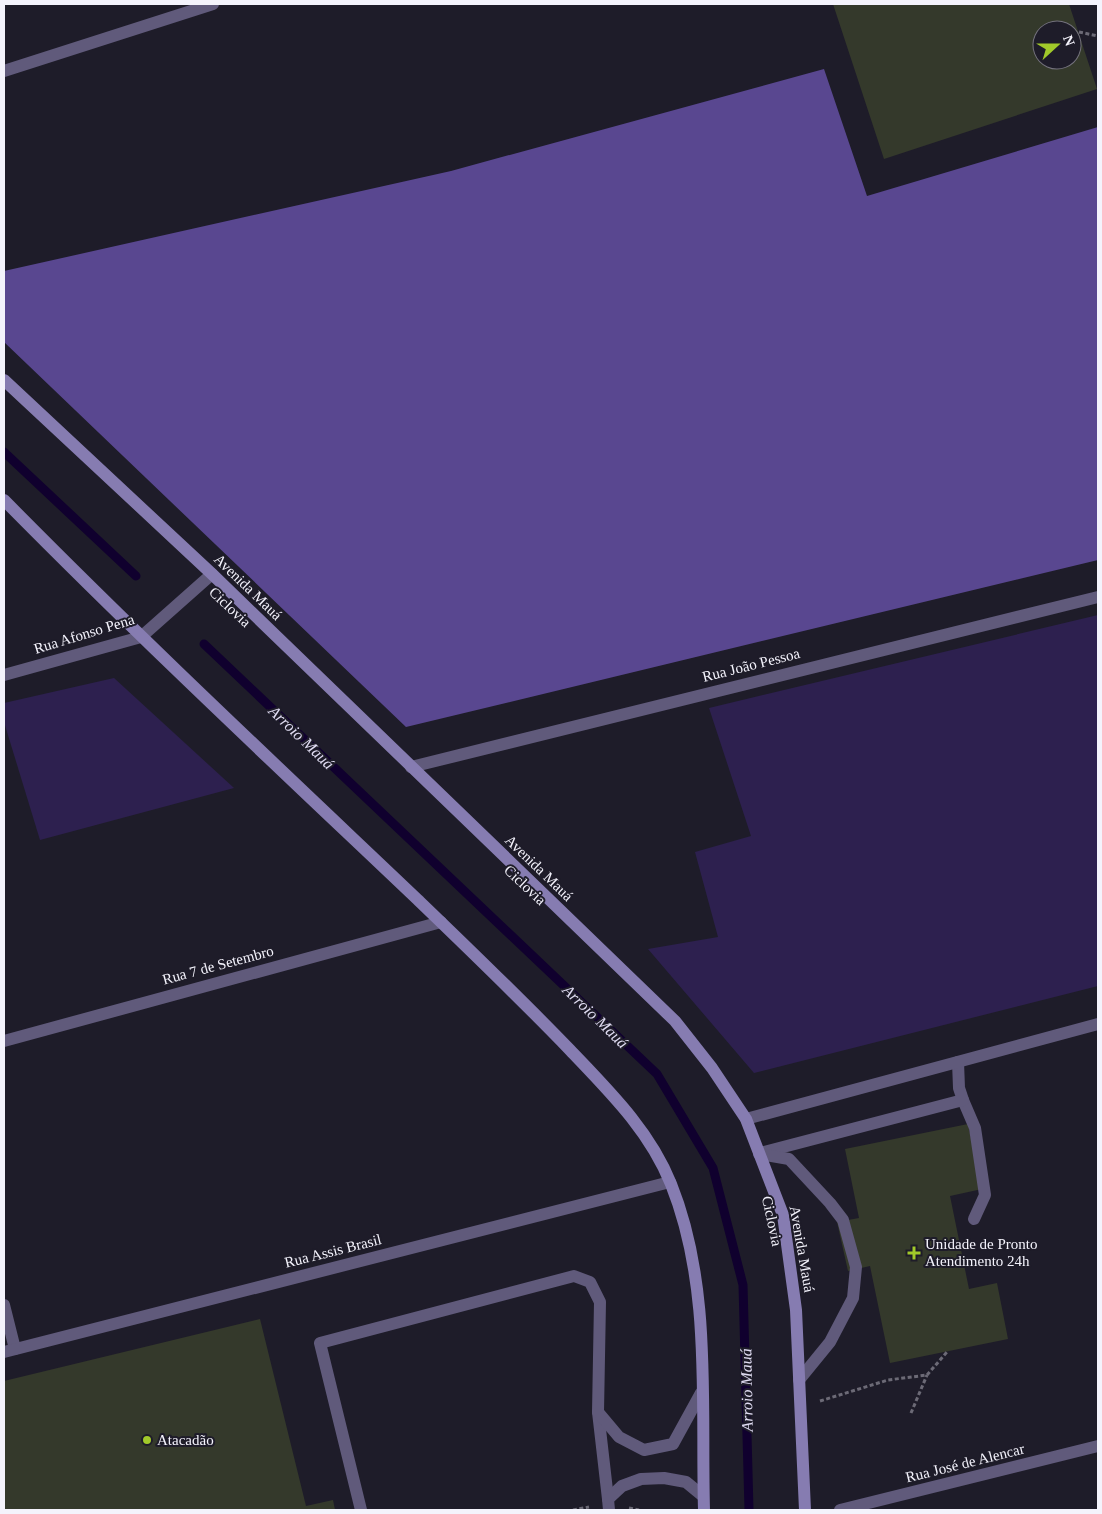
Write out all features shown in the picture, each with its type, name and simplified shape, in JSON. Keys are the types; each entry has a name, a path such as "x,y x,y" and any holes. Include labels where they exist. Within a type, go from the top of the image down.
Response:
{"main road":[{"name":"Avenida Mauá","path":"4,380 212,574 675,1021 712,1068 746,1119 783,1215 796,1310 804,1510"},
{"path":"4,500 141,637 504,981 644,1131 670,1182 688,1236 698,1302 704,1510"}],"street":[{"path":"4,71 213,4"},
{"name":"Rua Afonso Pena","path":"4,674 141,637 212,574"},
{"name":"Rua João Pessoa","path":"411,767 1098,597"},
{"name":"Rua 7 de Setembro","path":"4,1041 441,922"},
{"path":"746,1119 1092,1025"},
{"path":"958,1062 959,1088 975,1128 985,1195 974,1219"},
{"path":"759,1154 963,1100"},
{"path":"759,1154 789,1159 830,1203 843,1220 856,1266 853,1298 830,1342 799,1380"},
{"name":"Rua Assis Brasil","path":"9,1351 670,1182"},
{"path":"361,1510 320,1343 574,1276 590,1282 600,1302 598,1412 609,1505"},
{"path":"4,1305 9,1351"},
{"path":"598,1412 619,1437 644,1450 673,1444 701,1393"},
{"name":"Rua José de Alencar","path":"840,1510 1098,1446"},
{"path":"609,1505 622,1486 640,1479 656,1478 686,1482 703,1496"}],"path":[{"path":"1082,33 1098,36"},
{"path":"911,1413 927,1375 946,1352"},
{"path":"800,1408 843,1392 888,1380 927,1375"}],"shaded area":[{"path":"824,69 867,196 1098,127 1098,560 406,727 4,342 4,271 451,171"},
{"path":"1098,615 1098,986 754,1073 648,949 718,937 695,852 751,836 709,708"},
{"path":"114,678 234,788 40,840 4,722 4,703"}],"building":[{"path":"833,4 1069,4 1074,20 1032,20 1032,70 1082,70 1082,43 1097,89 884,159"},
{"name":"Unidade de Pronto Atendimento 24h","path":"968,1124 982,1189 950,1196 969,1289 997,1283 1008,1339 890,1363 870,1266 848,1271 837,1222 859,1218 845,1149"},
{"name":"Atacadão","path":"260,1319 306,1506 333,1500 335,1510 4,1510 4,1381"}],"waterway":[{"name":"Arroio Mauá","path":"4,452 136,576"},
{"name":"Arroio Mauá","path":"204,644 657,1074 713,1168 743,1285 749,1510"}],"place":[{"name":"Unidade de Pronto Atendimento 24h","path":"914,1253"},
{"name":"Atacadão","path":"147,1440"}]}
